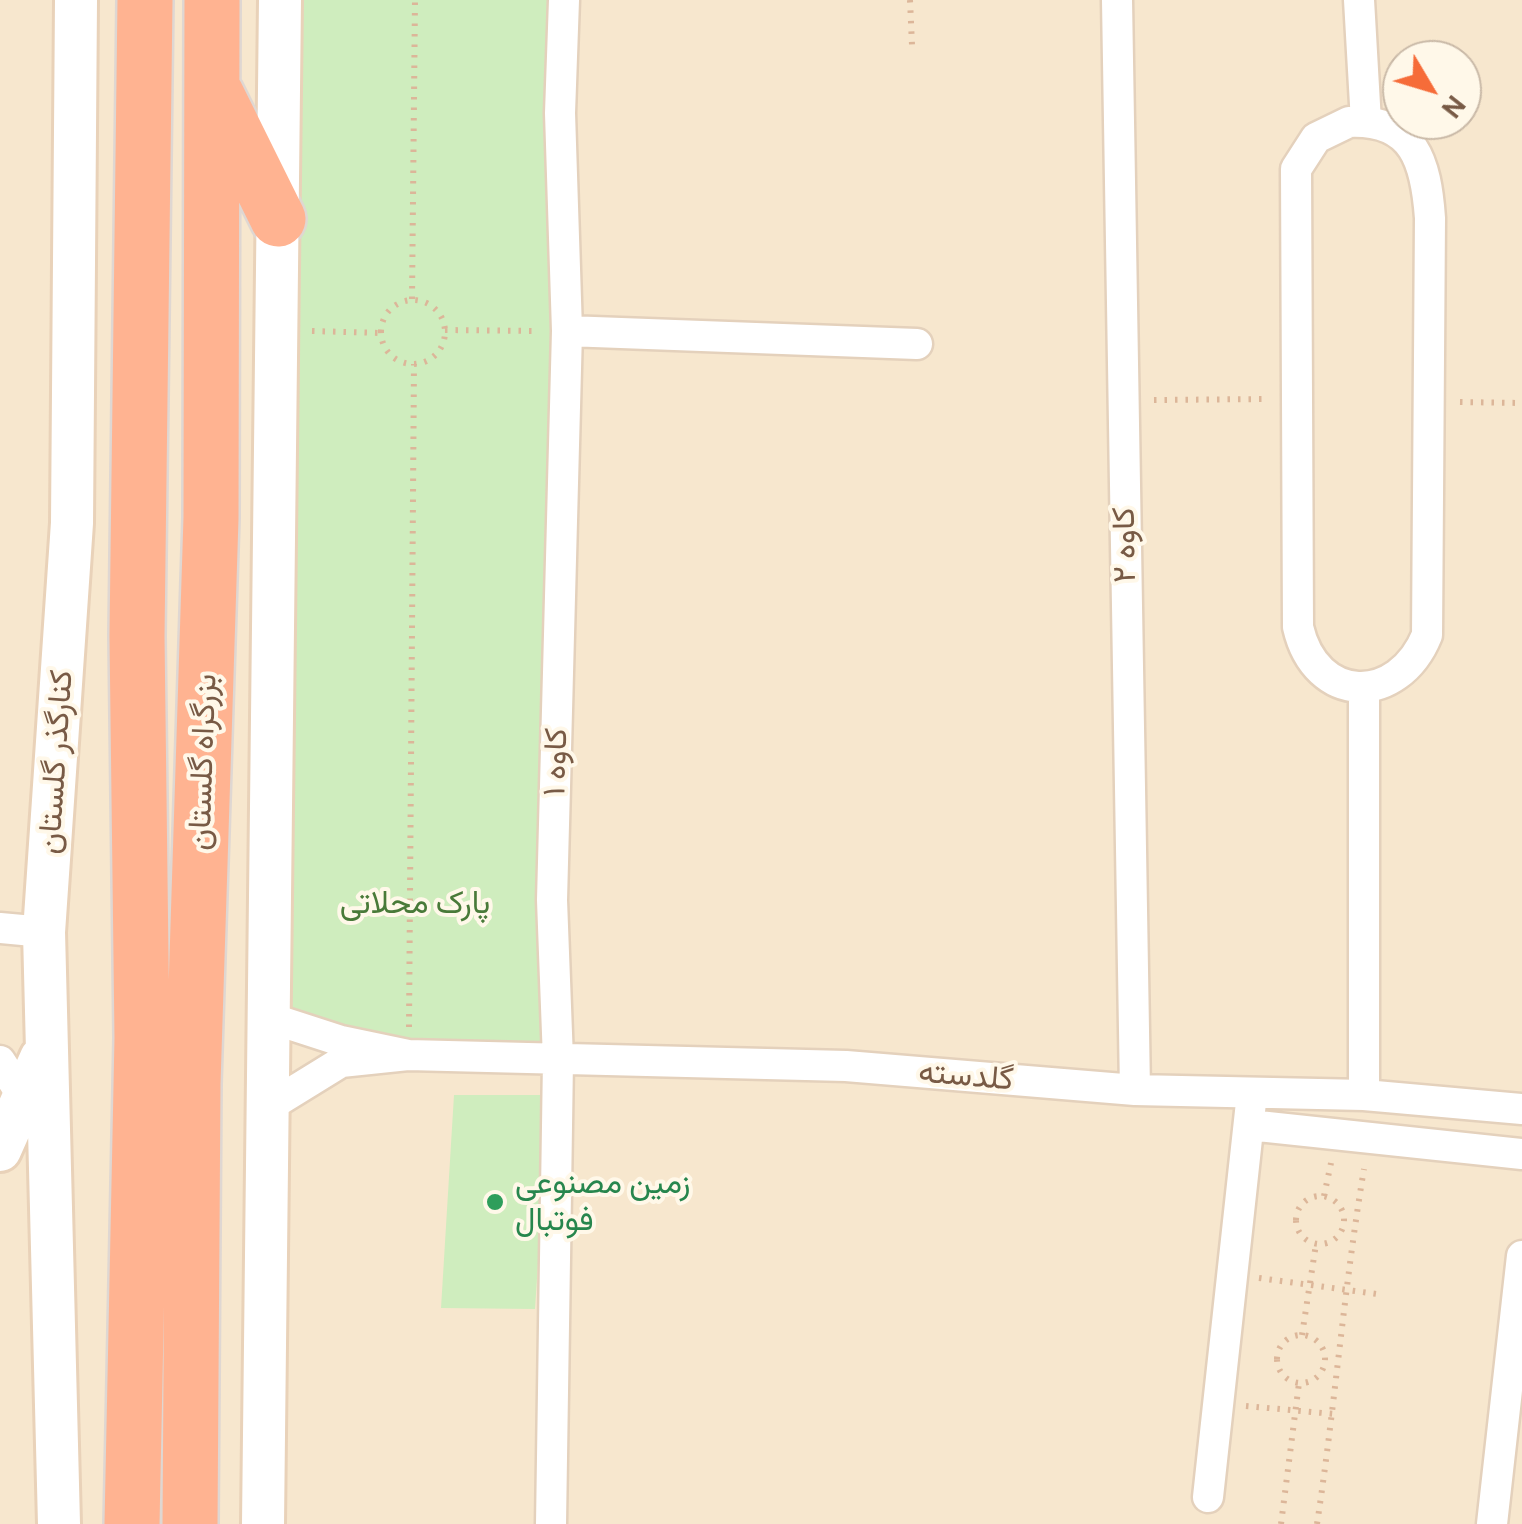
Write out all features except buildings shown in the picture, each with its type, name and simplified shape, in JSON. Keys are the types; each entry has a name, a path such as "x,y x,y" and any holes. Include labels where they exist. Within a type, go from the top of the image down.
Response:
{"highway":[{"name":"بزرگراه گلستان","path":"132,1524 142,1038 136,636 145,0"},
{"name":"بزرگراه گلستان","path":"190,1524 194,1083 211,518 212,0"},
{"path":"210,82 278,218"}],"street":[{"name":"کنارگذر گلستان","path":"59,1524 44,932 72,523 76,0"},
{"path":"263,1524 280,0"},
{"name":"کاوه ۱","path":"551,1524 558,1060 552,900 567,331 560,113 564,0"},
{"name":"کاوه ۲","path":"1117,0 1135,1090"},
{"path":"1359,0 1366,122"},
{"path":"1366,122 1402,136 1425,167 1430,218 1428,634 1419,656 1402,675 1364,687 1334,681 1316,668 1300,637 1295,399 1296,169 1316,138 1332,128 1366,122"},
{"path":"567,331 916,344"},
{"path":"1364,687 1364,1095"},
{"path":"0,928 44,932"},
{"path":"270,1018 340,1041 408,1056"},
{"path":"0,1150 25,1100 48,1039"},
{"path":"268,1107 340,1062 408,1056"},
{"name":"گلدسته","path":"408,1056 846,1066 1135,1090 1364,1095 1522,1109"},
{"path":"0,1062 51,1139"},
{"path":"1208,1496 1252,1092"},
{"path":"1249,1126 1522,1154"},
{"path":"1492,1524 1522,1256"}],"path":[{"path":"412,299 415,0"},
{"path":"910,0 912,46"},
{"path":"412,299 435,308 445,330 436,354 414,364 391,356 381,333 390,310 412,299"},
{"path":"276,330 381,333"},
{"path":"445,330 567,331"},
{"path":"408,1056 414,364"},
{"path":"1123,400 1295,399"},
{"path":"1429,401 1522,402"},
{"path":"1318,1524 1334,1414 1344,1290 1369,1138"},
{"path":"1313,1196 1334,1200 1341,1208 1344,1224 1336,1238 1316,1244 1298,1232 1298,1211 1313,1196"},
{"path":"1344,1224 1354,1226"},
{"path":"1302,1335 1316,1244"},
{"path":"1233,1274 1377,1294"},
{"path":"1299,1383 1281,1373 1278,1352 1283,1343 1302,1335"},
{"path":"1299,1383 1319,1375 1324,1355 1321,1346 1302,1335"},
{"path":"1281,1524 1299,1383"},
{"path":"1218,1403 1334,1414"}],"shaded area":[{"path":"0,0 1522,0 1522,1524 0,1524"}],"green space":[{"name":"پارک محلاتی","path":"279,0 556,0 558,1060 341,1041 270,1018"},
{"name":"زمین مصنوعی فوتبال","path":"454,1095 549,1095 535,1309 441,1308"}],"place":[{"name":"زمین مصنوعی فوتبال","path":"495,1202"}]}
